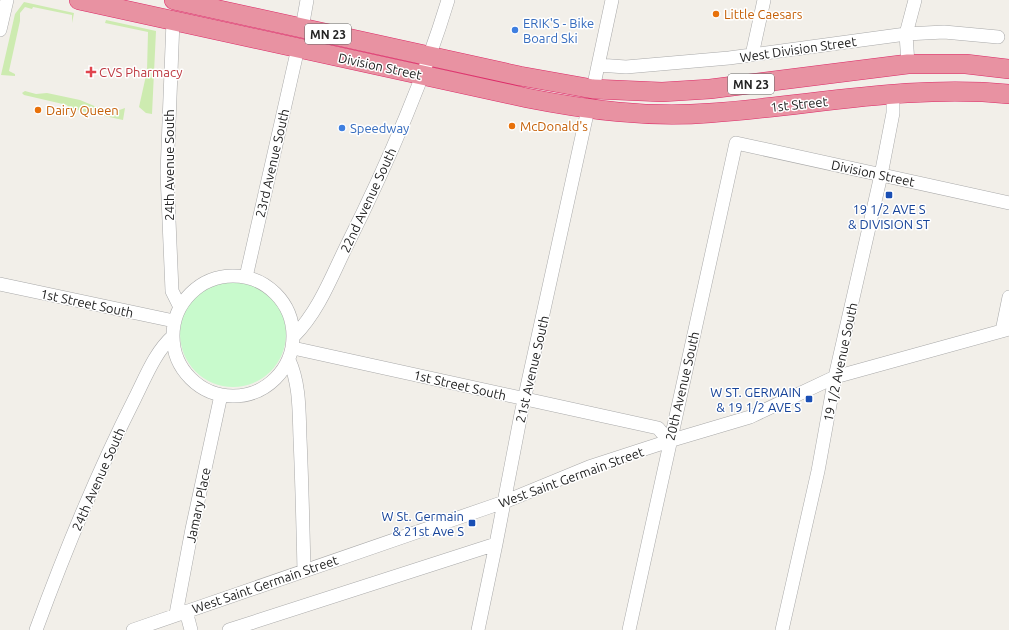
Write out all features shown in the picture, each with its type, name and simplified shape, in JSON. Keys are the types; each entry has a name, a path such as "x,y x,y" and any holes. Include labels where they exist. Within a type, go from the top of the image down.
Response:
{"highway":[{"name":"Division Street","path":"78,0 423,76 588,109"},
{"name":"Division Street","path":"174,0 431,56 593,89"},
{"name":"1st Street","path":"593,89 662,92 710,88 908,64 966,64 1009,69"},
{"name":"1st Street","path":"588,109 650,115 710,113 893,93 946,91 1009,94"}],"street":[{"path":"0,30 7,0"},
{"path":"302,28 307,0"},
{"name":"22nd Avenue South","path":"292,348 353,233 404,125 431,56 448,0"},
{"path":"593,89 612,0"},
{"path":"752,55 764,0"},
{"path":"908,64 906,34 914,0"},
{"name":"24th Avenue South","path":"172,21 167,173 172,291 180,307"},
{"name":"West Division Street","path":"598,65 626,68 752,55 906,34 944,32 998,37"},
{"name":"23rd Avenue South","path":"246,277 298,48"},
{"name":"19 1/2 Avenue South","path":"782,630 818,471 835,377 881,174 893,113 893,93"},
{"name":"21st Avenue South","path":"478,630 525,399 588,109"},
{"name":"Division Street","path":"736,143 1009,203"},
{"name":"20th Avenue South","path":"629,630 669,441 736,143"},
{"path":"292,348 278,377 261,390 241,396 221,395 202,388 186,374 176,356 173,336 174,321 180,307 192,292 208,281 227,276 246,277 265,285 280,298 290,316 303,489 304,571"},
{"name":"1st Street South","path":"0,284 174,321"},
{"path":"1005,330 1009,297"},
{"name":"West Saint Germain Street","path":"133,630 504,502 589,467 669,441 750,418 835,377 1005,330"},
{"name":"24th Avenue South","path":"36,630 59,568 104,464 162,346 173,336"},
{"name":"1st Street South","path":"292,348 658,428 669,441"},
{"name":"Jamary Place","path":"191,630 181,613 221,395"},
{"path":"229,630 496,544"}],"green space":[{"path":"24,2 74,13 72,23 72,15 33,7 32,9 25,7 20,13 20,21 9,71 15,74 15,76 1,75 15,14"},
{"path":"106,20 156,31 152,114 146,113 139,107 147,71 148,32 105,23"},
{"path":"25,91 36,94 47,93 80,100 111,113 125,108 123,120 77,110 75,117 73,117 67,105 24,95 22,93"},
{"path":"233,281 253,285 271,296 282,314 286,334 282,354 271,372 253,383 233,387 213,383 195,372 184,354 180,334 184,314 195,296 213,285"}],"place":[{"name":"Little Caesars","path":"716,14"},
{"name":"ERIK'S - Bike Board Ski","path":"515,30"},
{"name":"CVS Pharmacy","path":"91,72"},
{"name":"Dairy Queen","path":"38,110"},
{"name":"McDonald's","path":"512,126"},
{"name":"Speedway","path":"342,128"},
{"name":"19 1/2 AVE S & DIVISION ST","path":"889,195"},
{"name":"W ST. GERMAIN & 19 1/2 AVE S","path":"809,399"},
{"name":"W St. Germain & 21st Ave S","path":"472,523"}]}
